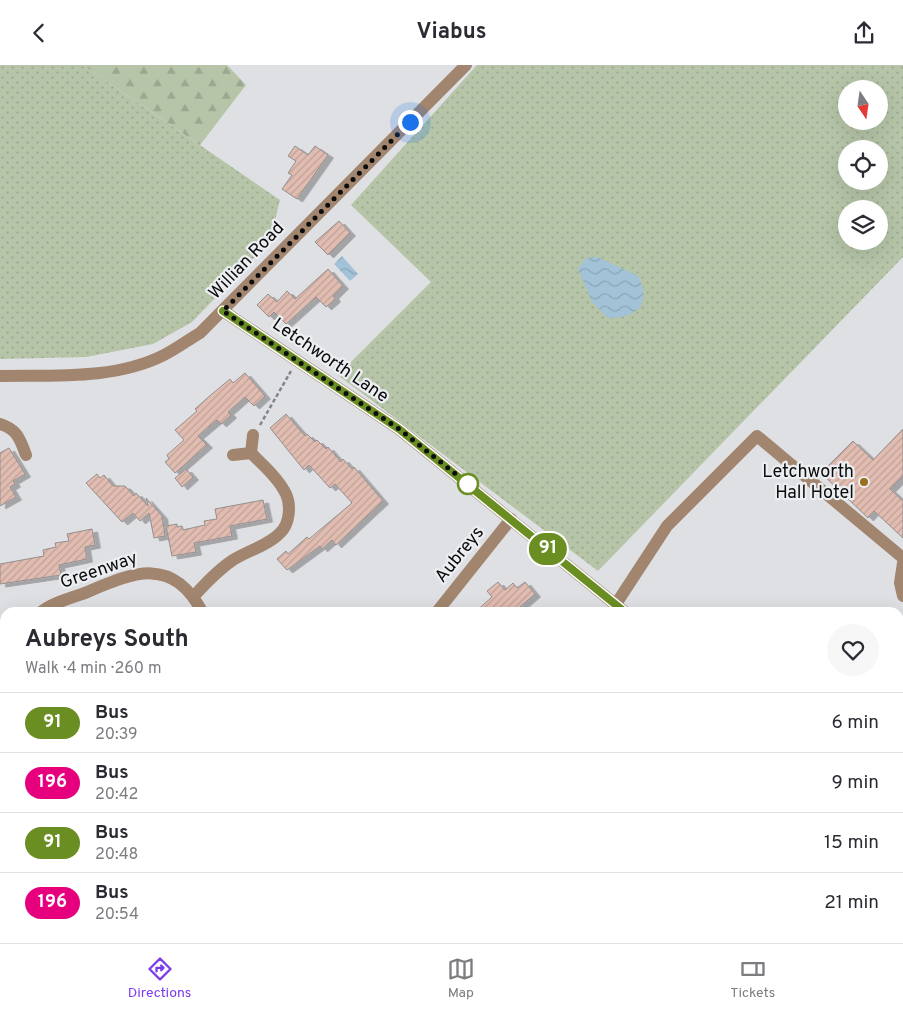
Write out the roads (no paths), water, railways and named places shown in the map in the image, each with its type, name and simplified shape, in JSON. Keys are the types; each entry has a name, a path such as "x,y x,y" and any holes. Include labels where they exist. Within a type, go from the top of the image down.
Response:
{"street":[{"name":"Willian Road","path":"0,376 68,375 123,369 163,356 200,333 466,65"},
{"name":"Letchworth Lane","path":"223,311 399,429 620,607"},
{"path":"0,424 11,427 19,436 26,455"},
{"path":"251,453 253,435"},
{"path":"622,607 667,526 757,436 903,558"},
{"path":"233,455 251,453"},
{"path":"194,596 214,575 227,565 280,533 287,521 290,508 286,494 274,477 251,453"},
{"name":"Aubreys","path":"441,607 511,519"},
{"path":"903,563 900,583 903,596"},
{"name":"Greenway","path":"54,607 118,579 151,572 168,575 194,596 200,607"}],"water":[{"path":"342,256 358,274 350,281 334,264"},
{"path":"597,257 638,276 644,295 639,308 634,312 627,316 608,318 592,302 578,269 586,258"}],"place":[{"name":"Letchworth Hall Hotel","path":"864,482"}]}
